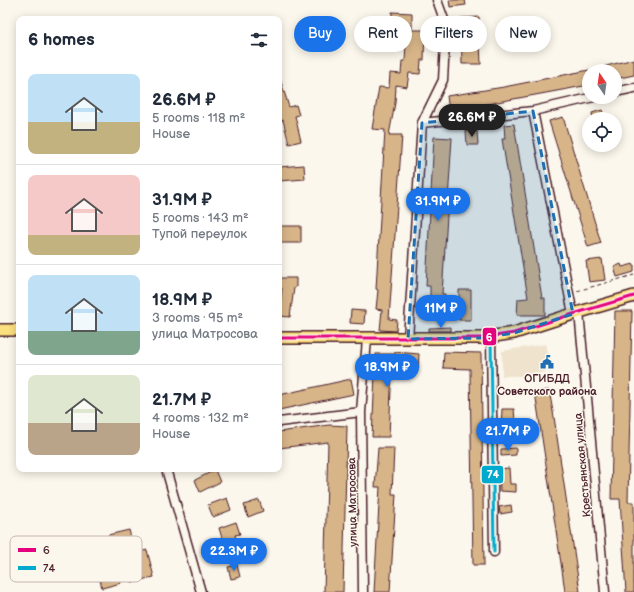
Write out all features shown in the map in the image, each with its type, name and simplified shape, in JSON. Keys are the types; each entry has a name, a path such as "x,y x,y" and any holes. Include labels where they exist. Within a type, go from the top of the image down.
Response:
{"main road":[{"path":"282,338 408,339 491,337 514,333 634,296"},
{"path":"0,330 16,330"}],"street":[{"path":"408,339 422,123 443,80 446,25 437,0"},
{"path":"622,91 634,88"},
{"path":"422,123 533,111 582,100"},
{"name":"Крестьянская улица","path":"533,111 568,294 576,313 605,592"},
{"path":"491,337 494,552"},
{"name":"улица Матросова","path":"363,592 361,412 367,339"},
{"path":"282,422 361,412"},
{"path":"168,472 201,592"}],"path":[{"path":"568,294 634,275"}],"highlighted area":[{"path":"533,111 573,314 514,333 482,338 408,339 422,123"}],"shaded area":[{"path":"546,344 548,371 525,376 502,376 502,351"}],"building":[{"path":"449,0 465,0 466,5 450,7"},
{"path":"392,12 412,13 412,16 392,16"},
{"path":"412,30 420,30 420,52 424,52 424,60 421,60 420,74 409,73 407,87 396,85 395,103 389,135 402,135 389,319 397,320 396,331 380,330 382,310 376,309 378,290 376,289 385,130 372,129 379,87 389,88 390,73 401,74 402,61 405,61 406,52 412,52"},
{"path":"462,52 480,52 481,64 462,64"},
{"path":"634,59 634,75 622,78 622,64 614,64"},
{"path":"582,71 582,86 449,111 447,96 504,87"},
{"path":"282,85 289,107 296,105 299,115 295,116 301,141 289,144 283,120"},
{"path":"563,117 601,243 588,247 549,121"},
{"path":"514,124 542,298 545,298 545,315 517,315 518,299 528,298 502,139 505,139 504,125"},
{"path":"466,131 477,131 478,145 467,145"},
{"path":"434,137 452,138 442,294 445,294 445,312 430,312 430,286 426,286"},
{"path":"304,165 305,179 282,181 282,167"},
{"path":"282,226 301,226 301,243 282,243"},
{"path":"602,259 605,280 589,282 586,261"},
{"path":"621,264 622,267 634,264 634,272 617,277 614,267"},
{"path":"282,278 296,278 296,287 294,288 290,317 282,316"},
{"path":"459,290 471,290 471,320 459,320"},
{"path":"351,310 365,311 364,324 350,323"},
{"path":"615,311 632,311 628,502 634,502 634,592 626,592 620,499 611,499"},
{"path":"451,327 451,331 429,331 429,328"},
{"path":"395,352 419,354 418,369 392,367 389,437 372,437 376,354 395,354"},
{"path":"444,352 481,353 484,565 473,565 470,369 443,368"},
{"path":"351,379 354,394 282,409 282,394"},
{"path":"549,390 580,592 565,592 535,392"},
{"path":"502,409 514,409 516,430 501,431"},
{"path":"329,425 347,426 343,592 324,592 328,442 282,448 282,432"},
{"path":"378,448 394,448 392,494 396,494 390,592 374,592 380,487 375,487"},
{"path":"516,448 516,455 501,456 501,449"},
{"path":"509,468 510,484 516,484 516,492 500,491 499,469"},
{"path":"211,472 216,472 220,482 200,492 195,480"},
{"path":"227,498 231,510 213,517 208,505"},
{"path":"259,500 263,511 248,517 244,505"},
{"path":"511,505 512,512 500,514 499,507"},
{"path":"236,522 240,534 235,535 239,550 224,555 221,546 224,545 219,528"},
{"path":"129,530 131,536 108,536"},
{"path":"147,550 154,577 142,580 142,551"},
{"path":"237,565 240,577 231,579 228,567"},
{"path":"100,582 121,582 121,583 102,588"}],"transit line":[{"name":"6","path":"282,338 482,338 514,333 634,296"},
{"name":"74","path":"491,337 494,552"}],"place":[{"name":"ОГИБДД Советского района","path":"547,362"}]}
